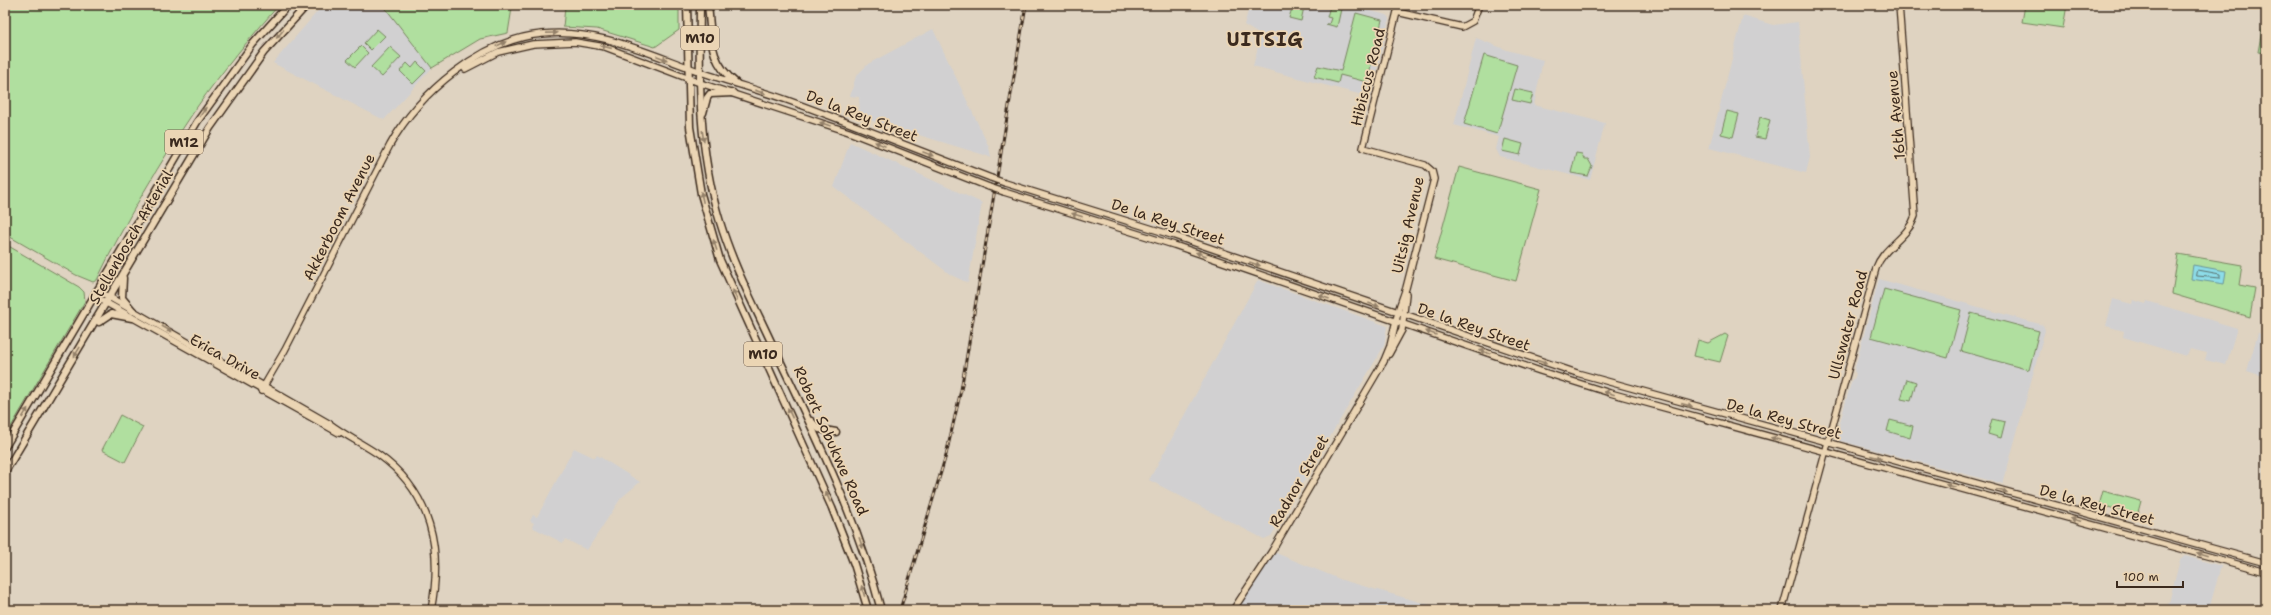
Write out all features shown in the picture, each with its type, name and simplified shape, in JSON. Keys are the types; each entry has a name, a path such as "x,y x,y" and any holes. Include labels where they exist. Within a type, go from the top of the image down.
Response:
{"main road":[{"name":"Stellenbosch Arterial","path":"5,447 197,122 249,50 288,5"},
{"name":"Stellenbosch Arterial","path":"5,472 210,128 264,52 306,5"},
{"name":"Robert Sobukwe Road","path":"687,5 690,68 690,127 701,194 716,250 832,508 854,564 868,610"},
{"name":"Robert Sobukwe Road","path":"700,5 701,120 712,192 724,235 748,293 847,505 868,563 881,610"},
{"path":"708,5 715,60 721,70 736,83"},
{"name":"Hibiscus Road","path":"1363,148 1396,12 1460,27 1468,26 1475,19 1479,5"},
{"name":"16th Avenue","path":"1899,5 1916,209 1912,224"},
{"name":"Akkerboom Avenue","path":"263,388 395,135 423,99 470,61 504,42 544,34 604,38 690,68"},
{"name":"Akkerboom Avenue","path":"454,74 488,56 511,48 541,42 564,41 586,43 614,49 690,79"},
{"name":"De la Rey Street","path":"690,68 830,116 1005,183 1172,235 1570,372 2266,563"},
{"name":"De la Rey Street","path":"690,79 849,132 1004,192 1174,245 1540,372 1610,393 2266,572"},
{"path":"701,120 709,96 712,93 734,94"},
{"name":"Uitsig Avenue","path":"1363,148 1425,164 1433,174 1433,183 1396,321"},
{"name":"Ullswater Road","path":"1782,610 1877,265 1888,248 1912,224"},
{"path":"124,273 122,298 132,310"},
{"name":"Uitsig Avenue","path":"1404,324 1406,288"},
{"name":"Erica Drive","path":"97,290 263,388"},
{"name":"Erica Drive","path":"94,296 106,304 330,424 346,436 379,455 398,471 424,509 432,532 436,558 436,581 431,610"},
{"path":"90,331 109,314 118,314 132,318"},
{"name":"Radnor Street","path":"1383,363 1390,346 1396,321"},
{"name":"Radnor Street","path":"1233,610 1272,551 1398,339 1404,324"},
{"path":"805,413 819,429 836,432"}],"shaded area":[{"path":"323,5 383,5 432,68 384,120 273,63"},
{"path":"1250,5 1347,5 1387,15 1389,19 1370,97 1253,66 1260,39 1257,33 1244,25"},
{"path":"1743,16 1773,25 1798,22 1810,157 1806,173 1709,148"},
{"path":"933,29 989,147 991,157 860,117 859,97 850,96 856,76 868,64"},
{"path":"1476,38 1507,50 1543,60 1534,105 1605,123 1590,180 1500,157 1496,149 1499,137 1454,125"},
{"path":"850,142 982,203 968,283 951,275 834,187"},
{"path":"1879,279 2043,325 2045,330 2003,484 1837,440 1836,437 1852,379 1854,379 1856,374 1854,371"},
{"path":"1258,280 1387,326 1384,346 1271,536 1264,539 1149,480"},
{"path":"2113,299 2132,304 2133,300 2146,304 2147,301 2237,328 2226,365 2205,360 2207,353 2190,349 2187,356 2123,337 2124,331 2106,326"},
{"path":"2258,333 2266,335 2266,377 2247,371"},
{"path":"574,448 595,458 597,455 640,482 621,498 587,550 565,539 563,543 532,527 534,523 530,521 533,515 537,517"},
{"path":"1271,551 1342,580 1448,610 1232,610"},
{"path":"2185,556 2221,566 2210,606 2225,610 2167,610 2180,560"}],"green space":[{"path":"5,5 279,5 236,55 197,107 170,148 144,192 119,236 97,280 93,282 76,275 5,234"},
{"path":"383,5 536,5 512,8 508,33 480,39 432,68"},
{"path":"538,5 679,5 679,30 655,47 597,29 563,27 565,7"},
{"path":"1293,5 1304,7 1301,21 1289,18"},
{"path":"2025,5 2067,5 2063,28 2022,22"},
{"path":"1330,6 1341,9 1337,27 1326,24 1329,24 1331,18 1327,17"},
{"path":"1356,13 1382,20 1367,82 1340,75 1338,83 1314,77 1318,66 1341,71"},
{"path":"2266,22 2266,53 2258,52 2263,24"},
{"path":"377,29 385,36 371,50 364,43"},
{"path":"361,46 368,53 355,67 347,60"},
{"path":"390,47 401,57 382,77 371,67"},
{"path":"1484,55 1517,65 1497,134 1464,124"},
{"path":"417,62 426,71 413,84 400,71 407,63 412,68"},
{"path":"1515,89 1533,93 1530,104 1512,100"},
{"path":"1727,111 1739,114 1733,137 1721,134"},
{"path":"1760,117 1770,120 1765,139 1755,137"},
{"path":"1505,139 1523,144 1520,155 1502,151"},
{"path":"1576,153 1582,154 1584,159 1588,159 1592,166 1588,176 1571,173"},
{"path":"1459,167 1541,189 1516,281 1434,259"},
{"path":"5,244 79,287 84,292 85,301 5,437"},
{"path":"2178,254 2242,265 2239,285 2255,288 2250,317 2172,294"},
{"path":"1884,289 1961,310 1948,358 1871,337"},
{"path":"1971,313 2039,331 2029,370 1961,351"},
{"path":"1725,334 1728,336 1720,362 1694,356 1698,340 1708,343"},
{"path":"1907,379 1916,382 1911,401 1901,399"},
{"path":"120,415 143,427 125,462 102,450"},
{"path":"1992,419 2005,422 2001,438 1988,434"},
{"path":"1890,420 1913,426 1910,438 1887,431"},
{"path":"2103,491 2141,501 2138,512 2134,515 2102,505 2100,502"}],"water":[{"path":"2193,265 2226,271 2224,284 2191,279"}],"railway":[{"path":"900,610 946,455 961,390 1026,5"}],"district":[{"name":"UITSIG","path":"1265,39"}]}
